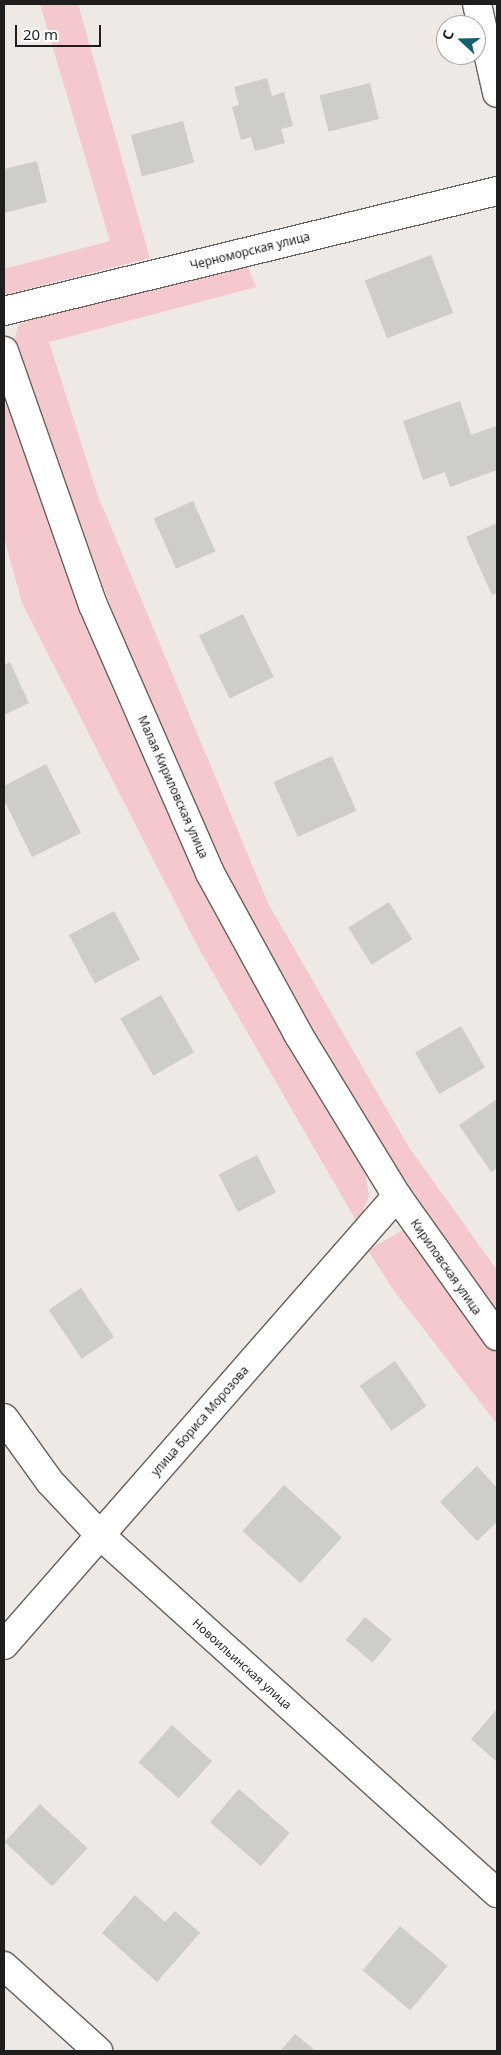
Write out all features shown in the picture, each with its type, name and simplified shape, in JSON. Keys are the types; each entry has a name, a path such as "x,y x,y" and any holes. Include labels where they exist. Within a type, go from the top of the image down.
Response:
{"street":[{"path":"477,4 497,93"},
{"name":"Черноморская улица","path":"4,310 497,191"},
{"name":"Малая Кириловская улица","path":"4,351 93,605 210,873 298,1034 397,1196"},
{"name":"Кириловская улица","path":"397,1196 497,1336"},
{"name":"улица Бориса Морозова","path":"4,1645 397,1196"},
{"name":"Новоильинская улица","path":"4,1418 50,1482 100,1535 497,1893"},
{"path":"4,1966 98,2051"}],"shaded area":[{"path":"40,4 78,4 150,258 4,295 4,269 110,241"},
{"path":"246,262 256,287 49,342 98,496 268,903 408,1146 497,1270 497,1316 397,1179 215,855 127,651 14,343 18,326 37,313"},
{"path":"4,387 112,688 190,858 279,1027 365,1172 369,1196 358,1224 198,947 22,603 4,537"},
{"path":"403,1230 497,1354 497,1424 392,1288 368,1250"}],"building":[{"path":"267,78 272,96 284,92 293,126 281,129 285,143 255,151 251,137 241,140 232,107 239,105 234,87"},
{"path":"370,83 379,119 328,131 320,96"},
{"path":"183,121 194,163 142,177 131,135"},
{"path":"37,161 47,202 4,213 4,169"},
{"path":"431,255 453,313 387,338 365,280"},
{"path":"460,401 471,435 496,426 497,470 450,487 445,472 423,480 403,421"},
{"path":"193,501 215,551 176,569 154,518"},
{"path":"497,523 497,593 492,595 466,537"},
{"path":"243,614 274,677 230,698 199,635"},
{"path":"10,662 29,703 4,715 4,665"},
{"path":"332,756 356,811 298,837 274,782"},
{"path":"46,764 81,833 32,857 4,800 4,786"},
{"path":"389,902 412,939 372,965 348,927"},
{"path":"114,911 140,960 95,984 69,935"},
{"path":"161,995 194,1052 153,1076 120,1018"},
{"path":"461,1026 485,1068 439,1094 415,1052"},
{"path":"497,1099 497,1168 491,1172 459,1125"},
{"path":"257,1155 276,1192 238,1212 219,1175"},
{"path":"81,1288 114,1337 82,1359 49,1310"},
{"path":"395,1361 427,1406 391,1431 360,1386"},
{"path":"477,1466 497,1488 497,1522 477,1541 440,1502"},
{"path":"284,1485 342,1537 300,1583 243,1531"},
{"path":"365,1617 392,1639 373,1662 346,1640"},
{"path":"497,1709 497,1762 471,1739"},
{"path":"172,1725 212,1761 179,1798 139,1762"},
{"path":"239,1789 290,1833 261,1866 210,1822"},
{"path":"40,1804 88,1848 52,1886 5,1842"},
{"path":"135,1895 165,1922 175,1911 200,1933 157,1982 102,1933"},
{"path":"400,1926 447,1966 410,2010 363,1970"},
{"path":"295,2034 316,2051 280,2051"}]}
